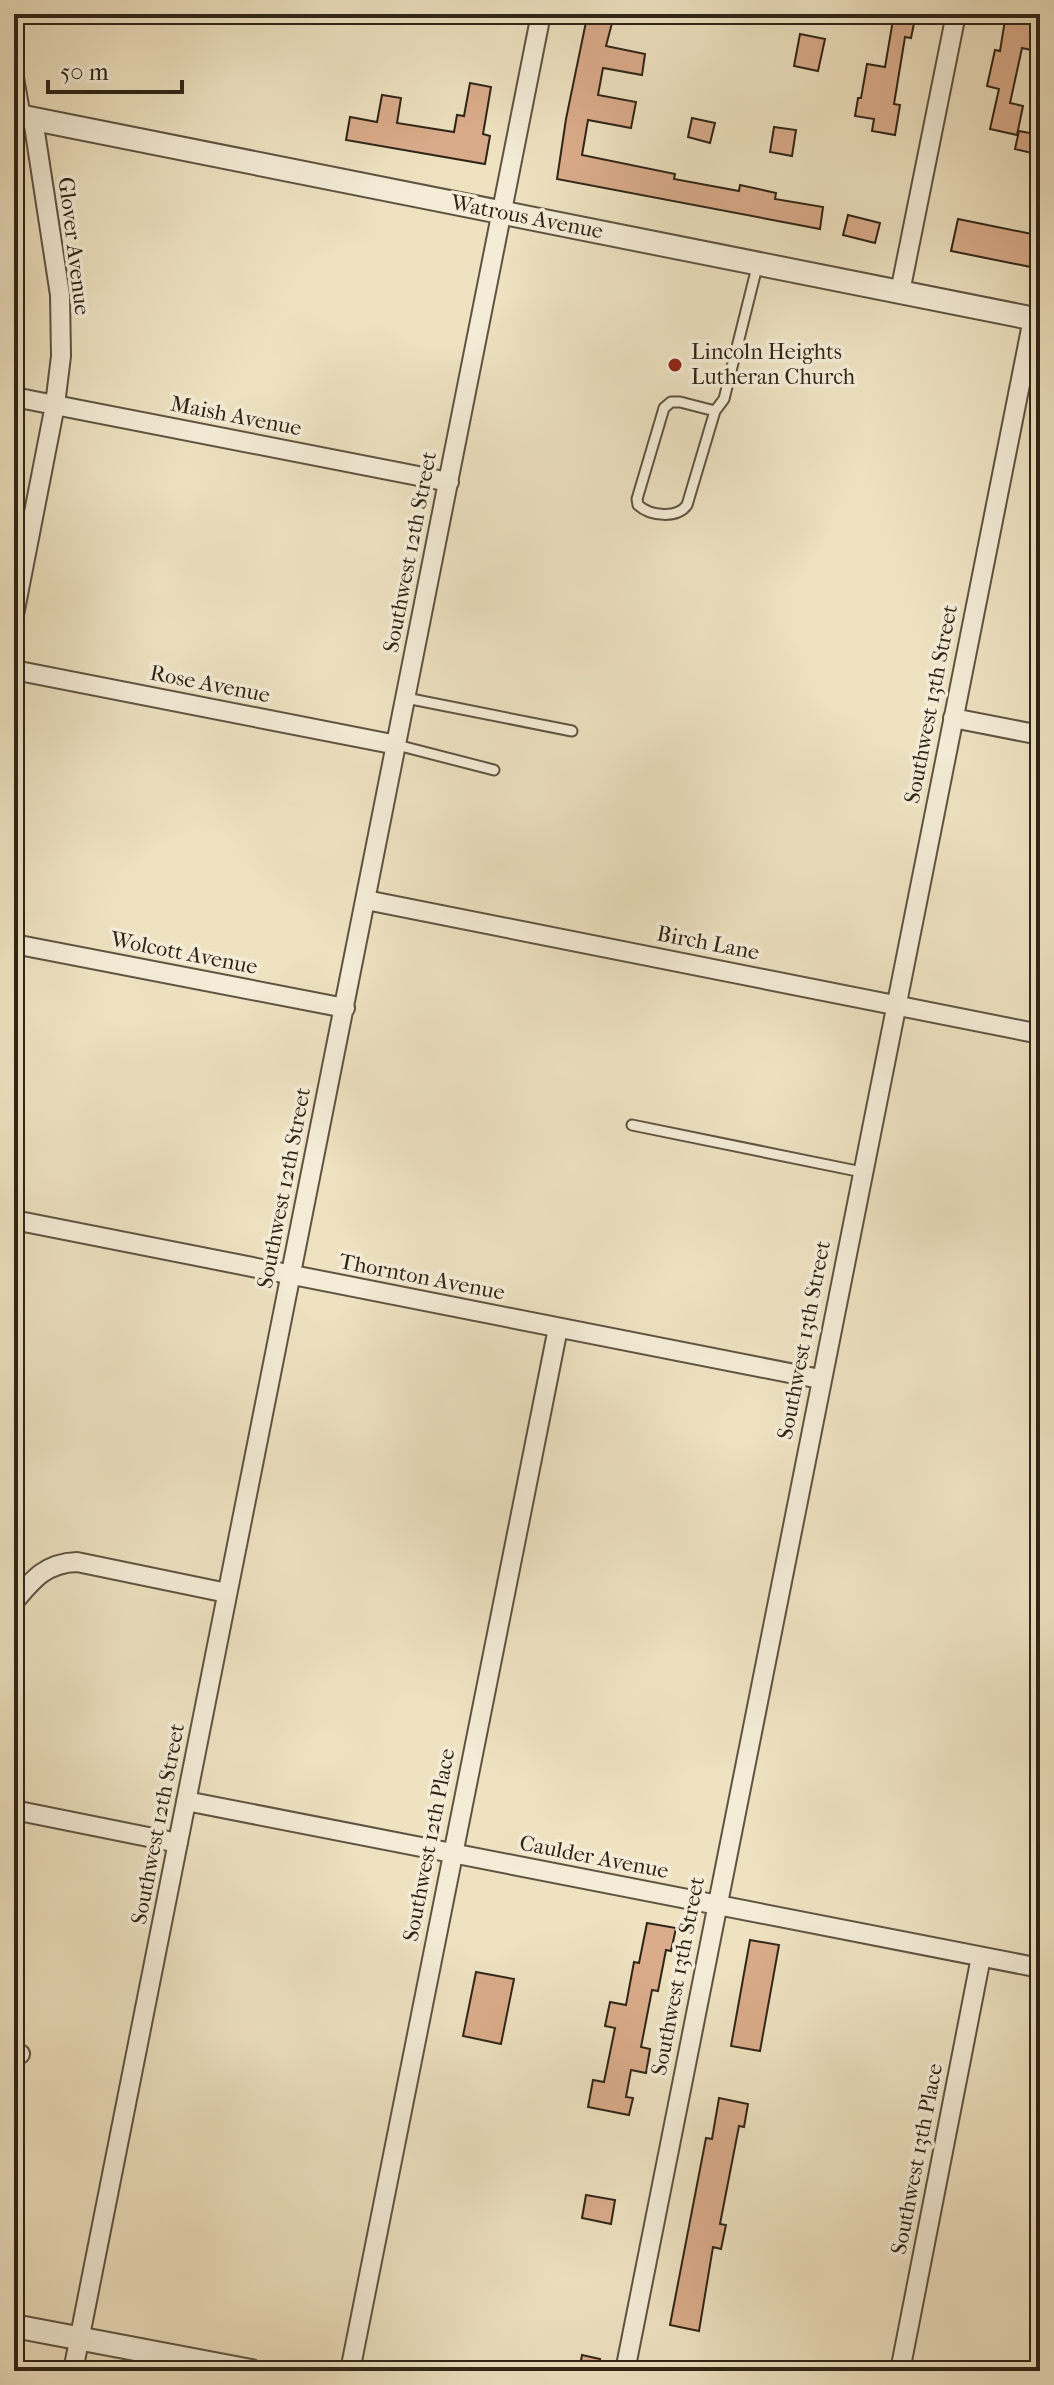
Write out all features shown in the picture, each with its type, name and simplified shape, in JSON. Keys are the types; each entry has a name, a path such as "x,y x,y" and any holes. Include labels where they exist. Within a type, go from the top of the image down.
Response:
{"street":[{"name":"Southwest 12th Street","path":"73,2371 541,14"},
{"path":"900,292 956,14"},
{"name":"Glover Avenue","path":"14,78 60,295 61,356 55,405 14,615"},
{"name":"Watrous Avenue","path":"23,117 1037,319"},
{"name":"Southwest 13th Street","path":"625,2371 895,1004 1037,319"},
{"name":"Maish Avenue","path":"14,397 449,482"},
{"name":"Rose Avenue","path":"14,670 397,745"},
{"path":"953,718 1040,735"},
{"name":"Birch Lane","path":"366,900 1040,1034"},
{"name":"Wolcott Avenue","path":"14,944 345,1008"},
{"name":"Thornton Avenue","path":"14,1220 820,1379"},
{"name":"Southwest 12th Place","path":"350,2371 558,1328"},
{"path":"14,1602 46,1569 61,1563 77,1562 227,1593"},
{"name":"Caulder Avenue","path":"186,1801 1040,1968"},
{"path":"14,1810 178,1843"},
{"name":"Southwest 13th Place","path":"900,2371 981,1957"},
{"path":"14,2326 251,2371"}],"lane":[{"path":"715,411 680,402 671,402 664,408 637,499 643,510 674,515 682,512 687,505 715,411 724,399 758,263"},
{"path":"406,698 572,731"},
{"path":"397,745 494,770"},
{"path":"632,1125 862,1172"}],"building":[{"path":"894,14 916,14 911,38 905,37 894,104 900,105 895,135 872,131 874,119 855,116 867,64 885,67"},
{"path":"1006,14 1034,14 1031,31 1040,33 1040,52 1022,48 1010,103 1023,106 1017,135 990,129 999,89 987,86 995,50 1000,51"},
{"path":"587,17 612,23 606,46 645,54 642,75 603,68 598,95 636,102 631,128 588,120 582,155 675,174 674,179 739,191 740,185 776,193 775,199 823,207 820,229 557,179"},
{"path":"800,34 825,39 818,71 794,66"},
{"path":"470,83 491,87 483,134 490,136 485,164 346,140 350,117 377,122 382,95 401,98 397,123 454,132 457,115 464,116"},
{"path":"692,118 715,123 710,143 688,137"},
{"path":"774,127 796,130 792,156 770,152"},
{"path":"1019,131 1035,134 1032,153 1015,149"},
{"path":"848,215 880,223 875,243 843,235"},
{"path":"958,219 1037,235 1031,267 951,251"},
{"path":"647,1923 676,1928 671,1951 666,1950 658,1991 652,1990 641,2047 650,2049 646,2073 631,2070 626,2097 633,2098 629,2115 588,2107 593,2080 604,2082 615,2028 605,2026 610,2002 626,2005 634,1962 639,1963"},
{"path":"750,1940 779,1945 760,2051 731,2046"},
{"path":"476,1972 514,1979 501,2044 463,2036"},
{"path":"719,2098 748,2104 744,2127 739,2126 720,2224 726,2225 721,2249 713,2247 699,2331 670,2325 706,2138 712,2139"},
{"path":"586,2195 615,2200 611,2224 582,2218"},
{"path":"582,2355 600,2359 598,2371 579,2371"}],"place":[{"name":"Lincoln Heights Lutheran Church","path":"675,365"}]}
